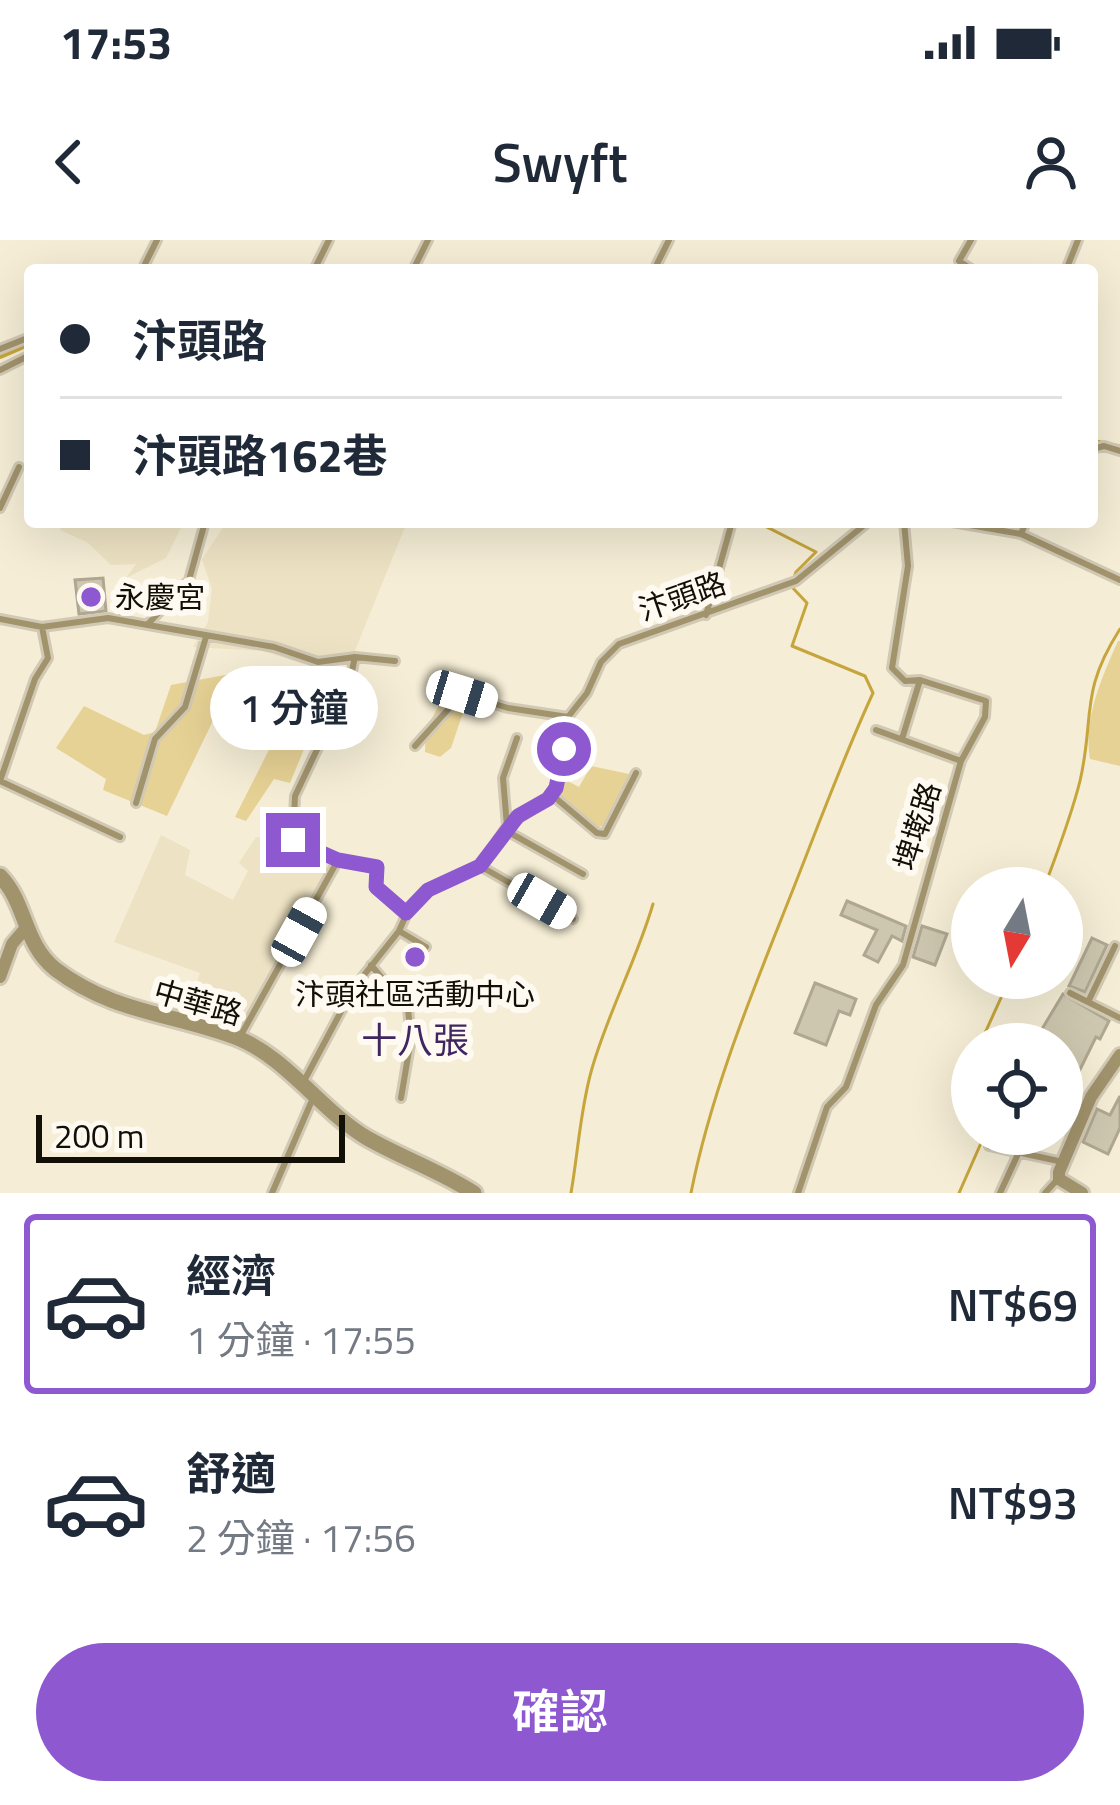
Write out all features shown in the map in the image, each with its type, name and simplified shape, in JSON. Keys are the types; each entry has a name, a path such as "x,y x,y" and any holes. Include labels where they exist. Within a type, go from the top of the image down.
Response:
{"street":[{"name":"中華路","path":"0,876 17,897 24,930 50,965 131,1011 239,1038 364,1137 474,1193"},
{"path":"0,977 12,944 24,930"},
{"path":"1082,1193 1060,1171 1117,1064"}],"lane":[{"path":"965,264 959,260 971,240"},
{"path":"0,508 20,467"},
{"path":"148,623 189,580 203,528"},
{"path":"706,615 730,528"},
{"name":"汴頭路","path":"551,794 568,717 602,662 619,644 792,583 861,528"},
{"path":"902,739 920,680 905,681 892,668 908,566 905,528"},
{"path":"986,528 1021,534 1120,580"},
{"path":"1021,534 1024,528"},
{"path":"0,619 42,626 108,618 274,647 318,662 355,657 395,661"},
{"path":"42,626 49,658 35,679 0,781 120,837"},
{"path":"136,803 155,739 185,707 206,637"},
{"path":"355,657 350,680 295,796 293,840 338,860 377,867 376,887 406,913"},
{"name":"埤墘路","path":"799,1193 826,1107 846,1087 876,1005 903,965 961,761 985,717 986,701 920,680"},
{"path":"415,746 462,694 568,717"},
{"path":"876,730 961,761"},
{"path":"506,828 502,778 517,738"},
{"path":"272,1193 308,1090 353,989 399,931 406,913 428,890 480,866 506,828 551,794 605,834 636,773"},
{"path":"506,828 583,874"},
{"path":"239,1038 338,860"},
{"path":"480,866 572,919"},
{"path":"399,931 426,947"},
{"path":"1088,1002 1114,946"},
{"path":"371,965 408,1009 411,1039 401,1097"},
{"path":"1082,999 1120,1018"},
{"path":"1000,1193 1018,1155"},
{"path":"1020,1155 1060,1171 1045,1193"}],"shaded area":[{"path":"181,528 166,558 126,578 136,564 111,565 87,542 60,530"},
{"path":"223,528 405,528 354,653 327,656 306,665 263,651 193,647 208,622 212,589 202,559"},
{"path":"1118,641 1120,766 1090,759 1089,744 1095,698"},
{"path":"236,673 167,816 103,790 106,779 56,748 84,706 144,735 155,732 171,685"},
{"path":"452,681 471,689 451,748 440,757 425,752 426,729"},
{"path":"283,722 290,727 291,739 304,749 290,783 274,779 246,821 235,817"},
{"path":"591,766 629,774 606,825 592,829 548,797 556,775 579,787"},
{"path":"161,835 190,850 185,875 233,900 248,871 239,863 256,837 296,840 331,859 297,933 265,980 241,1032 185,1018 200,973 114,942"}],"building":[{"name":"永慶宮","path":"103,578 106,611 79,614 75,580"},
{"path":"847,901 906,926 902,941 892,936 878,962 864,955 877,930 841,915"},
{"path":"922,926 947,934 935,965 913,957"},
{"path":"1092,938 1107,945 1085,992 1083,991 1083,957"},
{"path":"815,983 856,999 850,1015 839,1011 826,1045 795,1033"},
{"path":"1060,999 1072,999 1109,1021 1083,1063 1083,1023 1046,1023"},
{"path":"1120,1096 1120,1128 1108,1154 1083,1142 1097,1109 1110,1115"}],"waterway":[{"path":"0,354 24,344"},
{"path":"1098,441 1120,446"},
{"path":"691,1193 734,1043 873,693 865,676 792,646 807,603 791,586 796,572 816,552 769,528"},
{"path":"1052,867 1080,781 1093,688 1120,629"},
{"path":"571,1193 591,1072 653,904"},
{"path":"990,1023 1000,999"},
{"path":"959,1193 976,1155"}],"place":[{"name":"永慶宮","path":"91,597"},
{"name":"汴頭社區活動中心","path":"415,957"}],"district":[{"name":"十八張","path":"415,1039"}],"route":[{"path":"293,840 338,860 377,867 376,887 406,913 428,890 480,866 507,826 548,799 556,788 564,749"}]}
